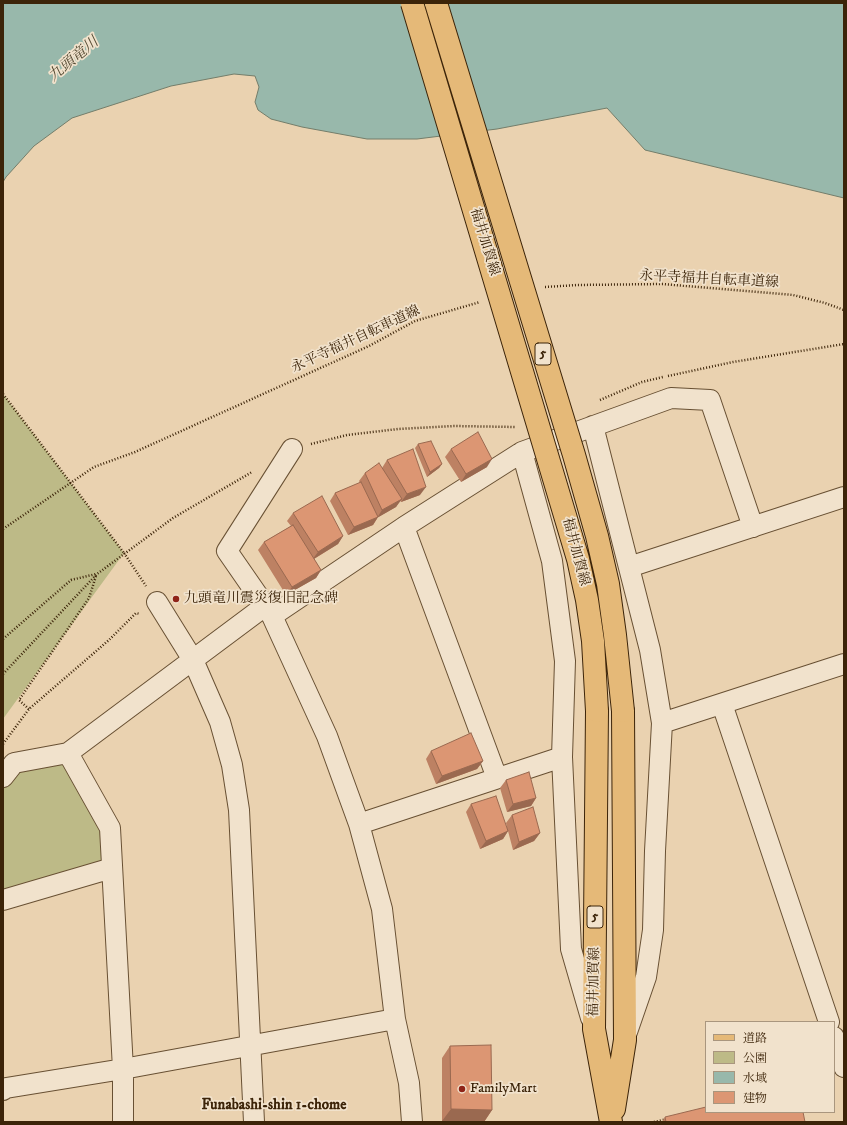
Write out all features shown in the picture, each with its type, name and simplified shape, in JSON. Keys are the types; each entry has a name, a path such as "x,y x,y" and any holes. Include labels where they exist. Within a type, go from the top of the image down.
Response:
{"main road":[{"name":"福井加賀線","path":"412,3 578,559 587,600 593,641 597,711 594,1029 611,1122"},
{"name":"福井加賀線","path":"436,3 574,455 597,536 608,584 623,711 625,1040 611,1122"}],"street":[{"path":"3,777 14,763 68,753 193,660 522,452 671,398 710,400 754,527"},
{"path":"593,426 650,650 662,723 655,852 653,930 646,977 625,1040"},
{"path":"292,449 227,551 269,611 327,736 359,824 382,909 395,1019 409,1083 412,1122"},
{"path":"522,452 552,561 566,661 562,757 571,949 594,1029"},
{"path":"629,568 844,497"},
{"path":"404,527 497,778"},
{"path":"157,602 193,660 220,722 232,765 239,810 254,1122"},
{"path":"662,723 844,664"},
{"path":"722,704 829,1021"},
{"path":"68,753 110,828 123,1069 123,1122"},
{"path":"359,824 562,757"},
{"path":"3,900 112,868"},
{"path":"3,1090 6,1088 123,1069 395,1019"},
{"path":"835,1040 844,1067"}],"path":[{"name":"永平寺福井自転車道線","path":"538,288 577,285 664,284 793,295 825,303 844,310"},
{"name":"永平寺福井自転車道線","path":"3,529 94,467 134,452 369,346 415,321 484,301"},
{"path":"600,400 642,382 733,362 844,344"},
{"path":"3,394 124,553 157,602"},
{"path":"292,449 347,435 398,429 454,426 518,427"},
{"path":"3,674 97,574 173,518 259,468"},
{"path":"3,639 71,580 97,574"},
{"path":"29,709 19,700 89,598 97,574"},
{"path":"3,744 29,709 109,640 136,613 142,615"},
{"path":"654,1122 669,1118"}],"green space":[{"path":"3,394 124,553 3,719"},
{"path":"68,753 110,828 112,868 3,896 3,784 17,767"}],"water":[{"name":"九頭竜川","path":"3,3 844,3 844,198 645,150 607,108 497,129 417,139 367,139 302,127 271,119 258,110 255,102 259,87 255,76 234,74 171,86 72,118 34,146 3,182"}],"building":[{"path":"478,432 492,459 466,474 451,449"},
{"path":"431,441 442,464 430,472 418,444"},
{"path":"413,449 426,487 407,494 387,460"},
{"path":"379,463 402,499 382,510 365,473"},
{"path":"361,482 378,517 354,527 335,493"},
{"path":"322,496 343,536 318,552 293,513"},
{"path":"293,525 321,570 292,587 264,542"},
{"path":"471,733 483,761 442,776 431,751"},
{"path":"529,772 536,798 513,804 506,780"},
{"path":"496,796 508,831 486,841 471,804"},
{"path":"533,807 540,833 519,842 512,815"},
{"path":"491,1045 492,1110 451,1109 450,1046"},
{"path":"705,1107 705,1113 803,1113 805,1122 666,1122 665,1117"}],"place":[{"name":"九頭竜川震災復旧記念碑","path":"176,599"},
{"name":"FamilyMart","path":"462,1089"}],"district":[{"name":"Funabashi-shin 1-chome","path":"274,1106"}]}
